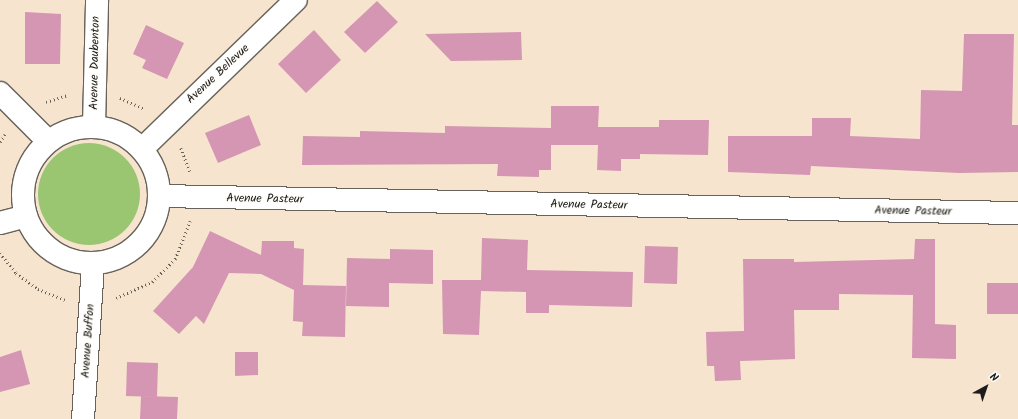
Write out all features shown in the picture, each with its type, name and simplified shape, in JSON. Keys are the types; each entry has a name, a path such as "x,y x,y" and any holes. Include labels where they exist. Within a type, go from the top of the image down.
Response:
{"street":[{"name":"Avenue Daubenton","path":"94,126 97,0"},
{"name":"Avenue Bellevue","path":"142,149 164,125 296,0"},
{"path":"0,93 48,141"},
{"path":"94,126 112,129 142,149 152,163 160,196 156,217 147,235 132,250 114,260 93,264 72,261 52,251 36,236 26,216 22,196 25,175 34,157 48,141 72,129 94,126"},
{"name":"Avenue Pasteur","path":"160,196 1018,213"},
{"path":"0,223 26,216"},
{"name":"Avenue Buffon","path":"83,419 93,264"}],"path":[{"path":"0,253 16,273 38,289 64,300 91,303 123,297 152,282 174,259 189,229 194,197 190,171 180,146 164,125"}],"green space":[{"path":"89,143 108,147 125,158 136,175 140,194 136,213 125,230 108,241 89,245 70,241 53,230 42,213 38,194 42,175 53,158 70,147"}],"building":[{"path":"377,1 398,22 365,53 344,32"},
{"path":"25,12 61,14 60,64 25,64"},
{"path":"146,25 184,43 167,79 142,68 146,60 133,54"},
{"path":"314,30 341,60 306,93 278,64"},
{"path":"521,32 522,60 451,61 425,34"},
{"path":"964,34 1014,34 1012,125 1018,125 1018,172 959,173 811,166 810,175 728,172 728,136 812,136 812,118 851,118 850,136 920,139 921,90 962,91"},
{"path":"551,106 599,106 598,127 659,127 659,120 709,120 708,155 640,154 640,159 621,159 621,171 597,170 598,145 551,145"},
{"path":"249,115 261,145 218,163 205,133"},
{"path":"445,126 551,128 551,170 539,170 539,177 497,176 498,164 302,165 303,136 360,137 360,131 445,133"},
{"path":"210,231 261,255 262,241 294,241 294,248 304,249 303,285 346,286 345,337 302,336 303,322 293,321 294,290 261,274 229,273 204,324 196,316 179,334 153,311 193,267"},
{"path":"482,238 528,240 527,270 633,272 632,307 549,305 549,313 526,313 526,292 481,291 479,335 443,334 442,280 481,280"},
{"path":"915,239 935,239 935,324 956,325 956,359 912,358 913,295 839,294 839,310 794,310 795,359 740,361 741,380 715,381 714,366 707,366 706,332 744,331 743,259 794,259 794,262 914,259"},
{"path":"645,246 678,247 677,284 644,283"},
{"path":"390,249 433,250 433,284 389,283 389,307 346,306 347,258 390,259"},
{"path":"987,283 1018,283 1018,314 987,314"},
{"path":"21,350 30,384 0,392 0,357"},
{"path":"235,352 258,352 258,375 235,376"},
{"path":"127,362 158,363 157,397 126,396"},
{"path":"141,396 178,397 177,419 140,419"}]}
